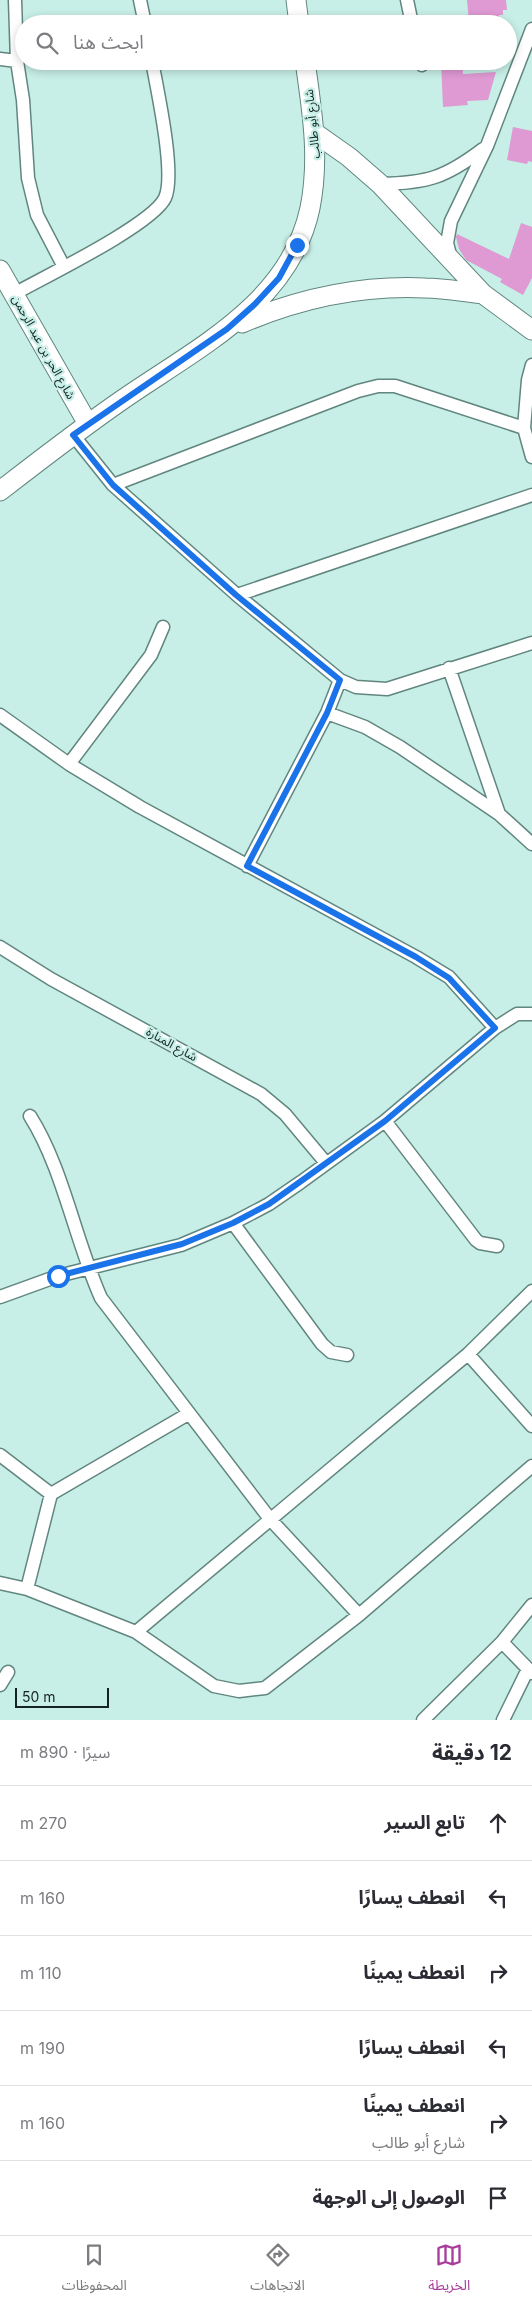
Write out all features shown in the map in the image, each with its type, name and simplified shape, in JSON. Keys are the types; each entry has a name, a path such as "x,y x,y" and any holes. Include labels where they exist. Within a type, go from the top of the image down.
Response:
{"street":[{"path":"15,0 16,15"},
{"path":"140,0 142,15"},
{"path":"296,0 298,15"},
{"path":"407,0 410,15"},
{"path":"517,68 532,29"},
{"path":"0,59 15,60"},
{"path":"18,70 32,196 37,216 64,267"},
{"path":"14,294 134,228 165,198 168,185 167,160 153,70"},
{"name":"شارع أبو طالب","path":"0,490 88,424 227,329 255,304 279,278 297,245 310,210 316,173 315,133 306,70"},
{"path":"451,259 448,243 451,221 487,146 516,70"},
{"path":"315,133 349,157 380,184 483,294 532,330"},
{"path":"380,184 410,183 437,177 462,165 487,146"},
{"name":"شارع الحر بن عبد الرحمن","path":"0,270 88,424"},
{"path":"227,329 274,309 315,298 375,288 426,288 483,294"},
{"path":"532,365 528,380 524,428 532,457"},
{"path":"113,485 339,398 378,386 394,386 524,428"},
{"path":"73,435 113,485 236,595 340,680 356,687 388,689 532,643"},
{"path":"236,595 532,496"},
{"path":"69,764 151,655 163,627"},
{"path":"449,668 499,814"},
{"path":"247,866 327,713 340,680"},
{"path":"327,713 365,727 393,743 499,814 532,844"},
{"path":"0,715 69,764 140,807 416,957 449,978 495,1028"},
{"name":"شارع المنارة","path":"0,947 52,979 261,1094 284,1114 326,1163"},
{"path":"0,1297 42,1281 182,1244 233,1223 269,1204 385,1121 495,1028 517,1014 532,1014"},
{"path":"30,1116 44,1138 88,1269 100,1298 270,1519 359,1615"},
{"path":"385,1121 476,1240 480,1243 497,1246"},
{"path":"233,1223 322,1344 331,1352 347,1355"},
{"path":"136,1632 468,1354 532,1291"},
{"path":"468,1354 532,1426"},
{"path":"27,1589 52,1494 188,1414"},
{"path":"0,1455 52,1494"},
{"path":"0,1582 27,1589 136,1632 214,1686 239,1691 265,1688 359,1615 532,1466"},
{"path":"423,1720 502,1642 532,1605"},
{"path":"502,1642 530,1671 503,1720"},
{"path":"0,1684 8,1672"}],"building":[{"path":"467,0 506,0 507,10 503,10 503,15 468,15"},
{"path":"441,70 463,70 463,74 496,72 488,100 467,101 468,105 443,107"},
{"path":"513,127 532,131 532,162 528,161 527,164 507,160"},
{"path":"521,223 532,227 532,278 523,295 500,282 502,279 466,260 459,249 456,237 457,234 509,259"}],"route":[{"path":"58,1276 133,1258 200,1238 269,1204 385,1121 495,1028 449,978 416,957 247,866 327,713 340,680 236,595 113,485 73,435 157,375 227,329 255,304 279,278 297,245"}]}
